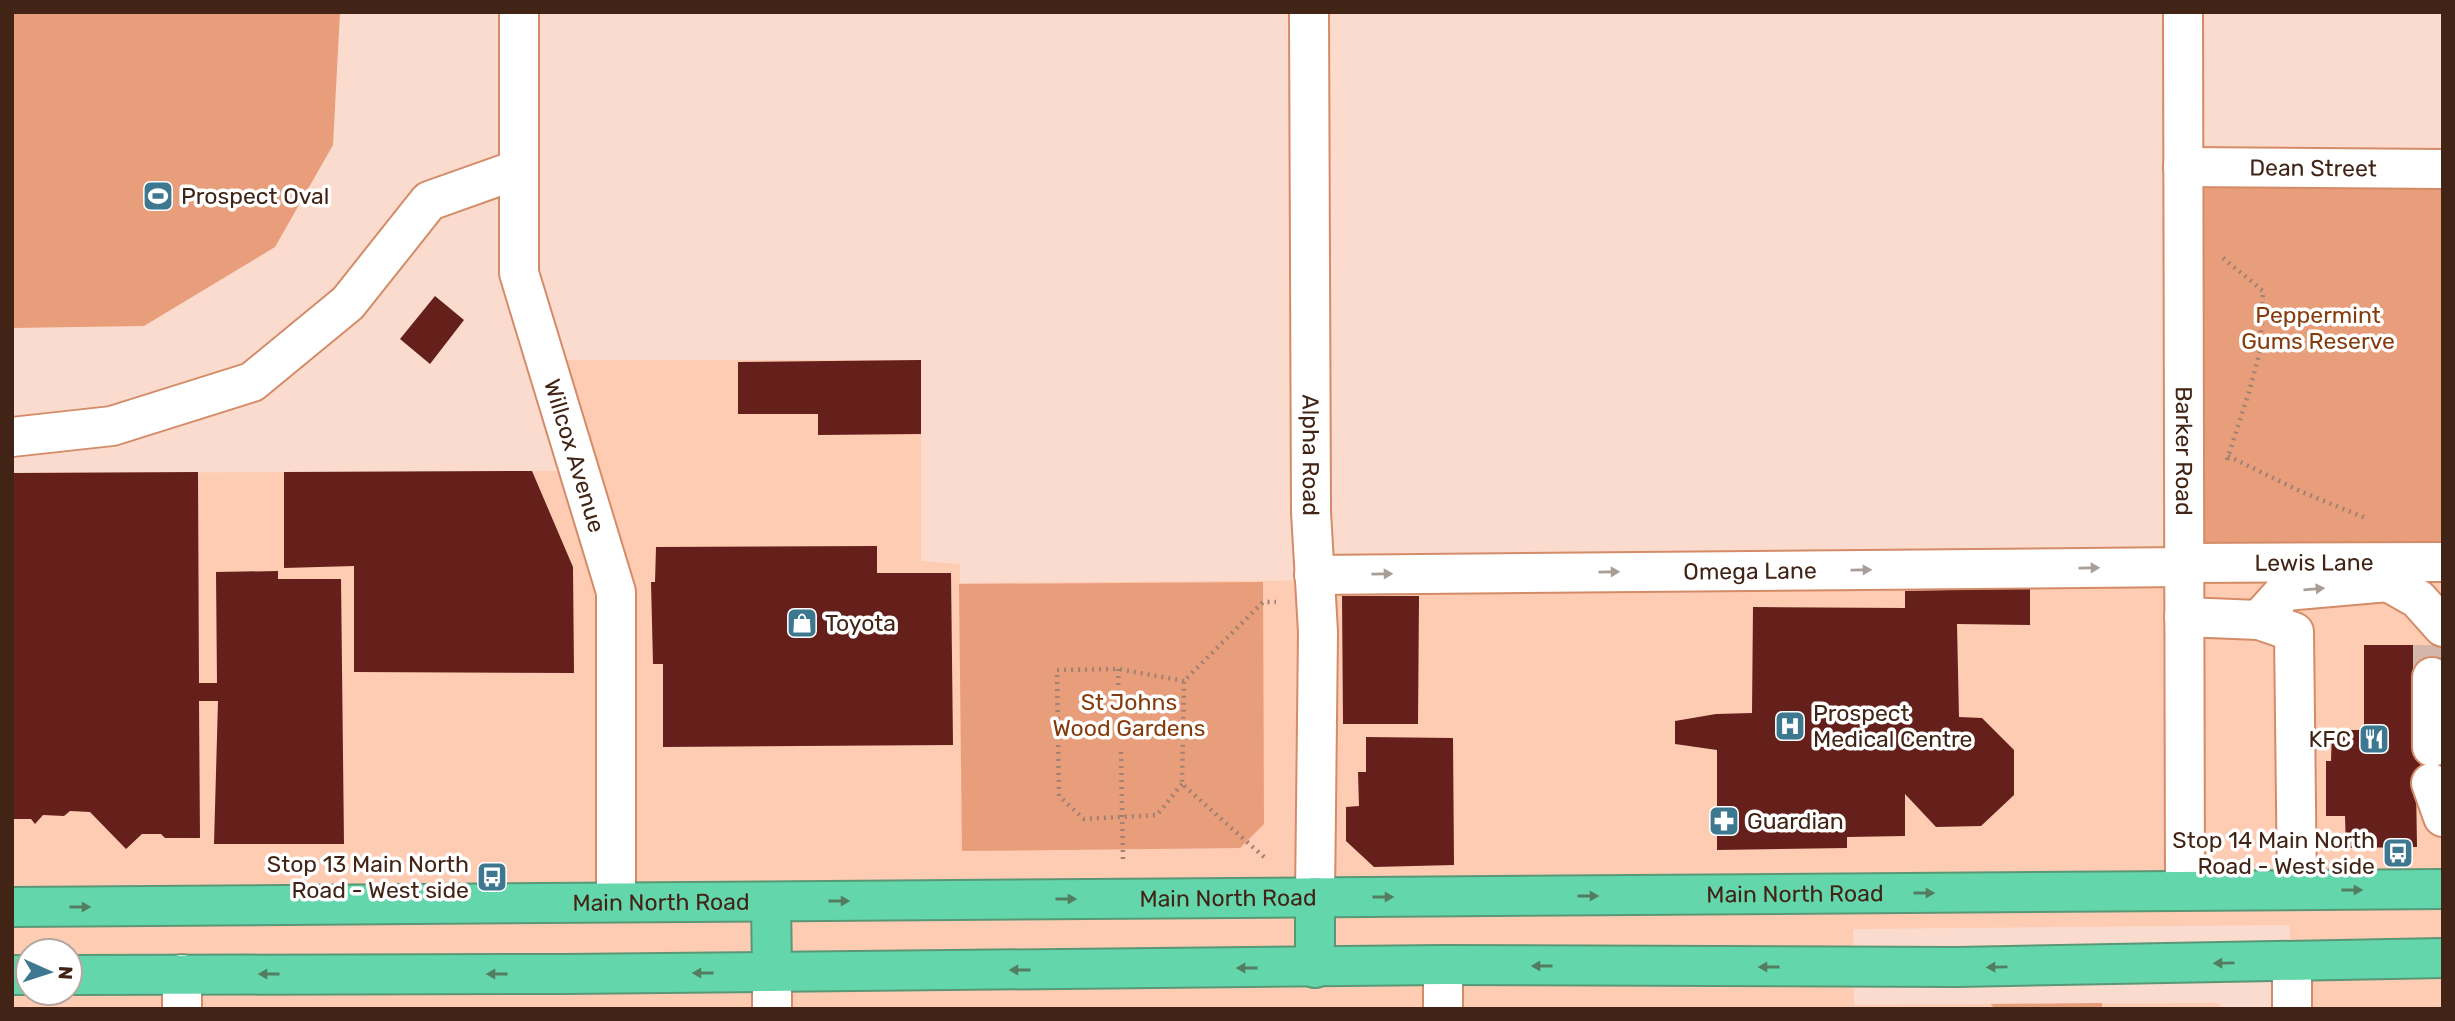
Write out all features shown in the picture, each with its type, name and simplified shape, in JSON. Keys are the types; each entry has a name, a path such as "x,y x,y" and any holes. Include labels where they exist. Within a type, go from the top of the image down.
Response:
{"highway":[{"name":"Main North Road","path":"12,907 2443,889"},
{"path":"1315,897 1315,968"},
{"path":"771,902 772,990"},
{"path":"84,977 182,991 772,990 1443,965 1957,967 2443,958"}],"street":[{"name":"Willcox Avenue","path":"519,12 519,273 616,592 616,902"},
{"name":"Alpha Road","path":"1309,12 1315,588 1318,632 1315,897"},
{"name":"Barker Road","path":"2183,12 2185,891"},
{"name":"Dean Street","path":"2183,167 2443,169"},
{"path":"12,437 112,426 252,383 348,303 429,201 519,170"},
{"name":"Lewis Lane","path":"2184,565 2443,562"},
{"name":"Omega Lane","path":"1315,588 2184,565"},
{"path":"2259,620 2285,591 2388,582 2418,599 2436,649 2435,782"},
{"path":"2184,617 2259,620 2294,632 2297,890"},
{"path":"2292,961 2292,1009"},
{"path":"1443,965 1443,1009"}],"path":[{"path":"2184,248 2215,251 2263,291 2260,351 2228,456 2214,482 2184,506"},
{"path":"2228,456 2302,492 2371,520"},
{"path":"1184,681 1118,669 1058,670 1059,796 1084,819 1157,815 1182,784 1184,681 1264,602 1315,588"},
{"path":"1118,669 1119,729"},
{"path":"1121,752 1124,899"},
{"path":"1182,784 1273,864"}],"shaded area":[{"path":"545,360 921,360 921,561 960,564 960,583 2443,572 2443,1009 2291,1009 2290,925 1853,929 1854,1005 2218,1003 2224,1009 12,1009 12,473 578,471"}],"green space":[{"name":"Prospect Oval","path":"12,12 340,12 333,145 275,247 144,326 12,328"},
{"name":"Peppermint Gums Reserve","path":"2191,182 2443,186 2443,549 2197,552"},
{"name":"St Johns Wood Gardens","path":"1263,582 1264,824 1240,848 962,851 959,584"},
{"path":"2102,1003 2102,1009 1996,1009 1990,1004"}],"building":[{"path":"435,296 464,320 430,364 400,339"},
{"path":"921,360 921,434 818,435 818,414 738,414 738,362"},
{"path":"532,471 573,567 574,673 354,672 354,566 284,568 284,472"},
{"path":"198,472 199,683 217,683 216,572 278,571 278,579 341,579 344,844 214,844 218,701 199,701 200,838 165,838 161,834 142,834 126,849 90,812 70,811 64,816 43,815 35,824 31,819 12,819 12,473"},
{"name":"Toyota","path":"877,546 877,573 951,573 953,745 663,747 663,664 653,664 651,582 655,582 656,547"},
{"name":"Prospect Medical Centre","path":"1951,580 2030,580 2030,625 1957,624 1959,717 1982,718 2014,750 2014,795 1981,826 1936,827 1905,794 1905,836 1847,837 1847,848 1717,850 1717,750 1675,744 1675,721 1716,714 1752,713 1753,607 1905,608 1905,591 1951,590"},
{"path":"1342,596 1419,596 1418,724 1343,724"},
{"name":"KFC","path":"2364,645 2443,645 2443,783 2416,783 2417,847 2346,848 2345,816 2326,816 2326,761 2331,761 2332,730 2364,730"},
{"path":"1366,737 1453,738 1454,865 1374,867 1346,841 1346,807 1359,806 1358,772 1366,772"}],"tunnel":[{"path":"2432,645 2432,677"}],"place":[{"name":"Prospect Oval","path":"158,196"},
{"name":"Toyota","path":"802,623"},
{"name":"Prospect Medical Centre","path":"1790,726"},
{"name":"KFC","path":"2374,739"},
{"name":"Guardian","path":"1724,821"},
{"name":"Stop 14 Main North Road - West side","path":"2398,853"},
{"name":"Stop 13 Main North Road - West side","path":"492,877"}]}
